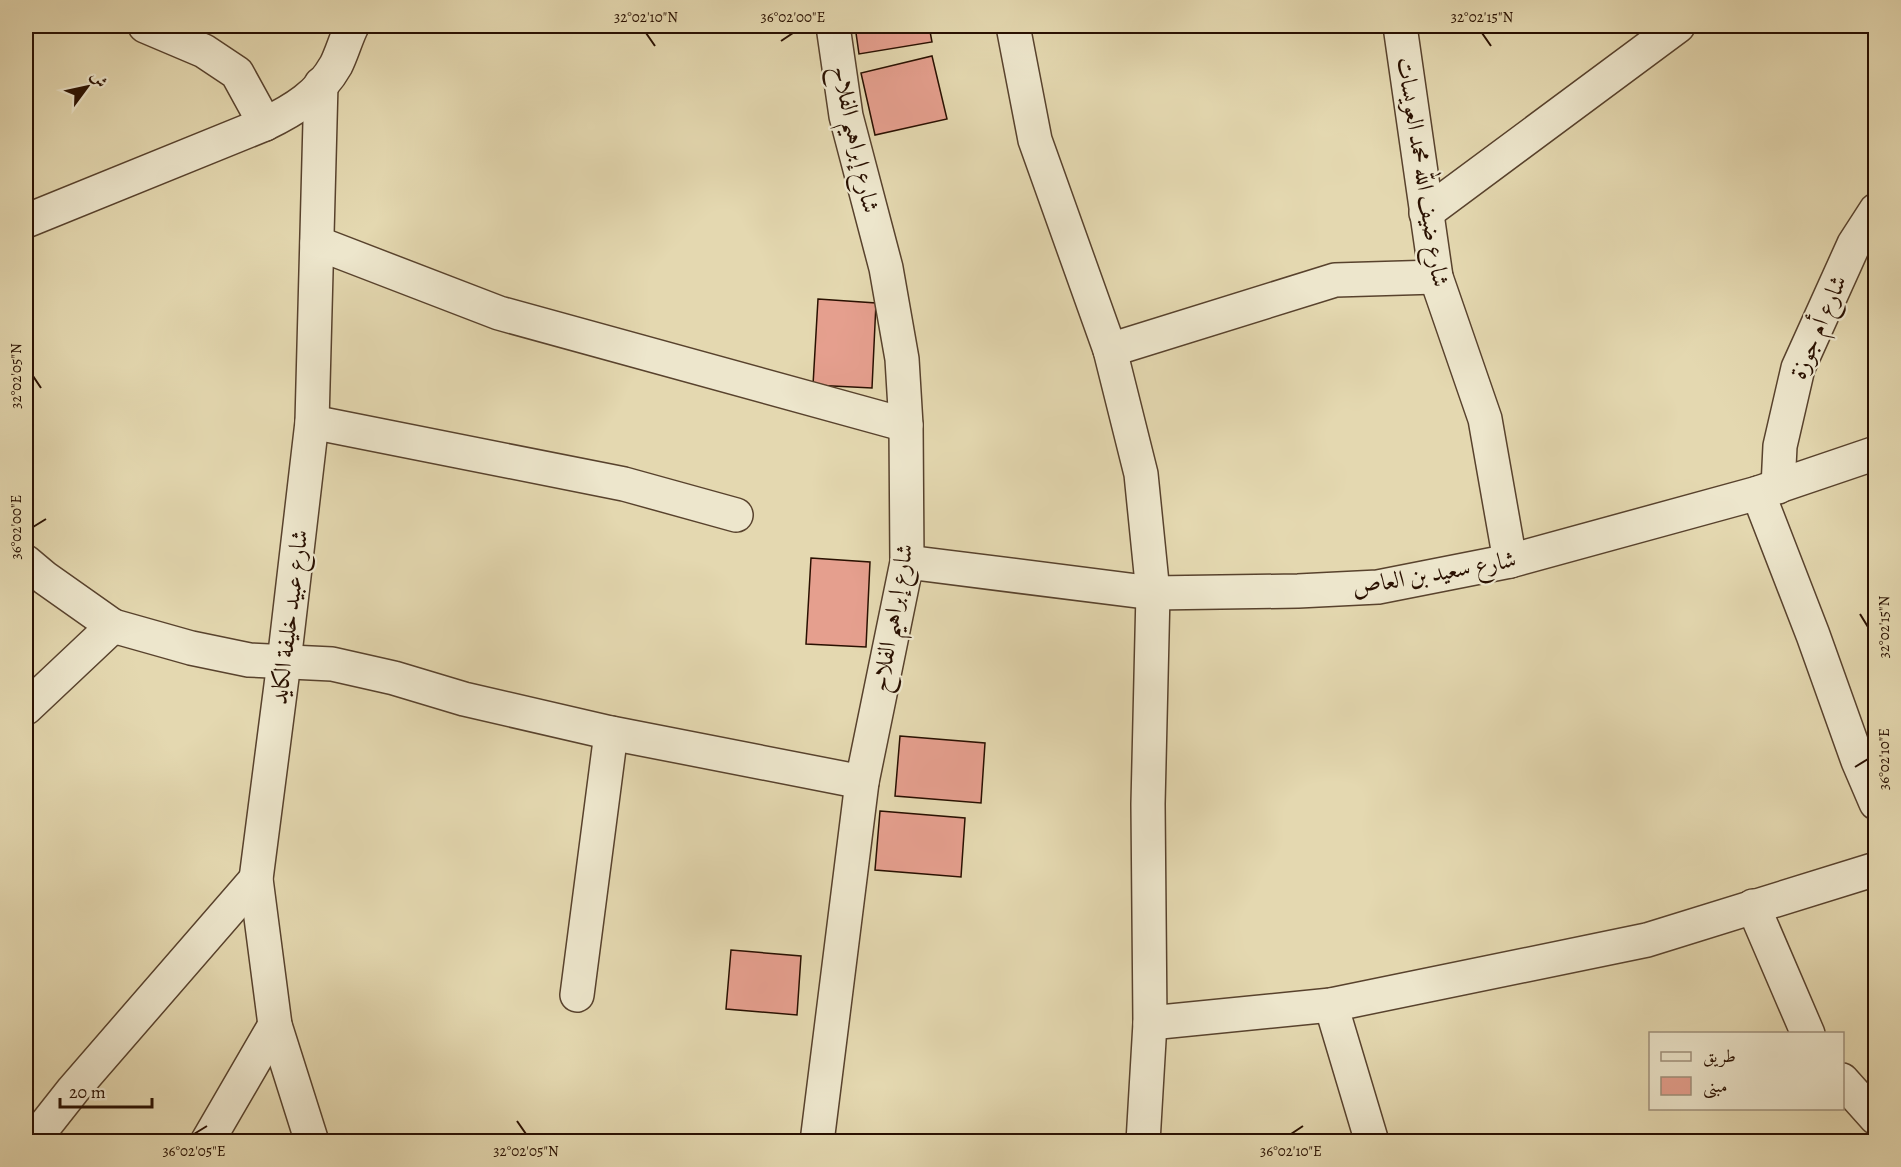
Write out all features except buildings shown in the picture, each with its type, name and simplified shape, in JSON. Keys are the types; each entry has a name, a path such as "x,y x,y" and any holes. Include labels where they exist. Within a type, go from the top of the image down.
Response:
{"street":[{"path":"145,26 204,51 237,73 265,124"},
{"path":"26,221 265,124 304,103 336,65 352,26"},
{"name":"شارع إبراهيم الفلاح","path":"817,1142 862,782 907,562 906,424 902,359 886,268 846,116 833,26"},
{"path":"1013,26 1035,140 1110,350 1141,474 1153,593 1148,804 1150,1023 1143,1142"},
{"name":"شارع ضيف الله محمد العويسات","path":"1400,26 1436,277 1485,418 1510,561"},
{"path":"1426,213 1678,26"},
{"name":"شارع عبيد خليفة الكايد","path":"312,1142 275,1025 256,879 312,422 321,84"},
{"name":"شارع أم جوزة","path":"1768,490 1798,368 1854,244 1875,210"},
{"path":"317,243 500,313 906,424"},
{"path":"1110,350 1335,280 1436,277"},
{"path":"312,422 624,484 736,515"},
{"name":"شارع سعيد بن العاص","path":"907,562 1153,593 1298,591 1378,587 1510,561 1768,490 1875,453"},
{"path":"1768,490 1813,635 1875,803"},
{"path":"26,562 113,626 191,648 249,660 332,664 394,678 464,699 612,733 862,782"},
{"path":"26,708 113,626"},
{"path":"576,995 612,733"},
{"path":"1150,1023 1331,1005 1647,940 1875,868"},
{"path":"32,1142 73,1090 256,879"},
{"path":"1754,906 1807,1032"},
{"path":"1331,1005 1372,1142"},
{"path":"207,1142 275,1025"},
{"path":"1844,1082 1875,1118"}]}
